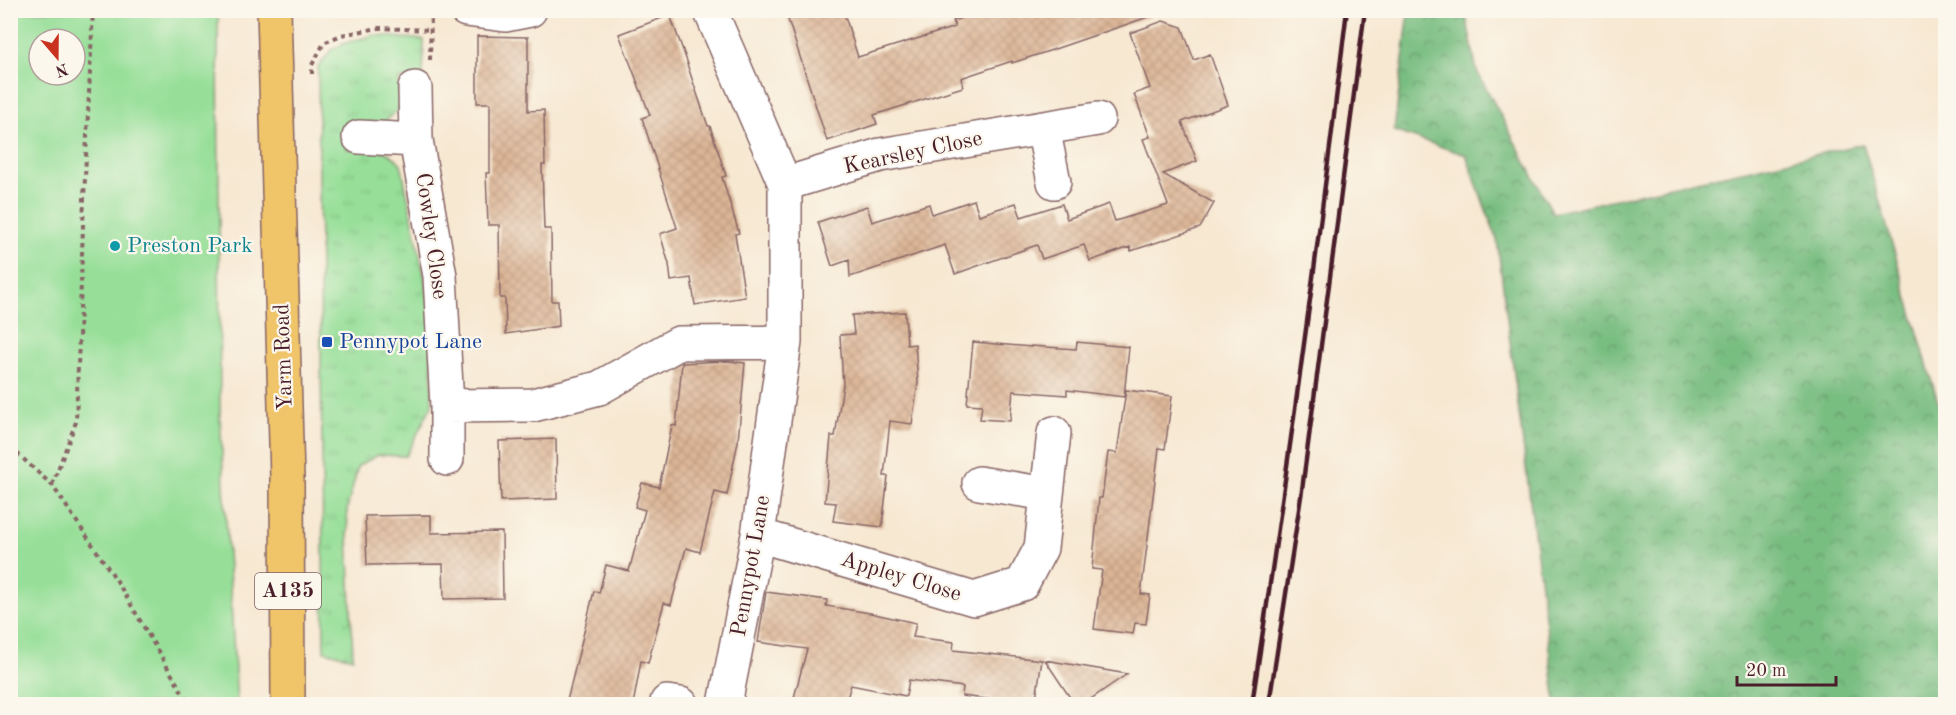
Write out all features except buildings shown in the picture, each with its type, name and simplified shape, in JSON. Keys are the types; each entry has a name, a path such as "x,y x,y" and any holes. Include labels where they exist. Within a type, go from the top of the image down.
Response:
{"main road":[{"name":"Yarm Road","path":"273,10 287,478 288,705"}],"street":[{"path":"466,10 505,15 530,10"},
{"name":"Pennypot Lane","path":"710,10 785,184 785,342 758,535 725,705"},
{"name":"Cowley Close","path":"415,88 416,140 440,276 447,406 447,459"},
{"name":"Kearsley Close","path":"785,184 880,155 1098,120"},
{"path":"1043,128 1054,182"},
{"path":"359,137 416,140"},
{"path":"447,406 533,405 598,388 679,343 785,342"},
{"name":"Appley Close","path":"758,535 974,599 1022,584 1041,548 1054,433"},
{"path":"979,483 1047,494"}],"path":[{"path":"52,485 76,422 93,10"},
{"path":"312,77 312,65 324,43 341,35 379,27 431,30"},
{"path":"10,447 52,485 117,581 189,705"}],"green space":[{"name":"Preston Park","path":"10,11 218,11 220,417 237,704 11,704"},
{"path":"1409,11 1465,11 1477,71 1553,213 1863,144 1945,426 1945,704 1556,704 1497,240 1466,155 1394,131"},
{"path":"374,35 424,40 423,79 399,79 399,109 384,122 348,125 347,149 377,149 389,154 401,164 431,309 432,405 406,456 378,455 358,466 347,509 353,658 324,651 318,67 332,49"}],"railway":[{"path":"1252,704 1302,358 1347,10"},
{"path":"1269,704 1302,490 1365,10"}],"place":[{"name":"Preston Park","path":"115,246"},
{"name":"Pennypot Lane","path":"327,342"}]}
